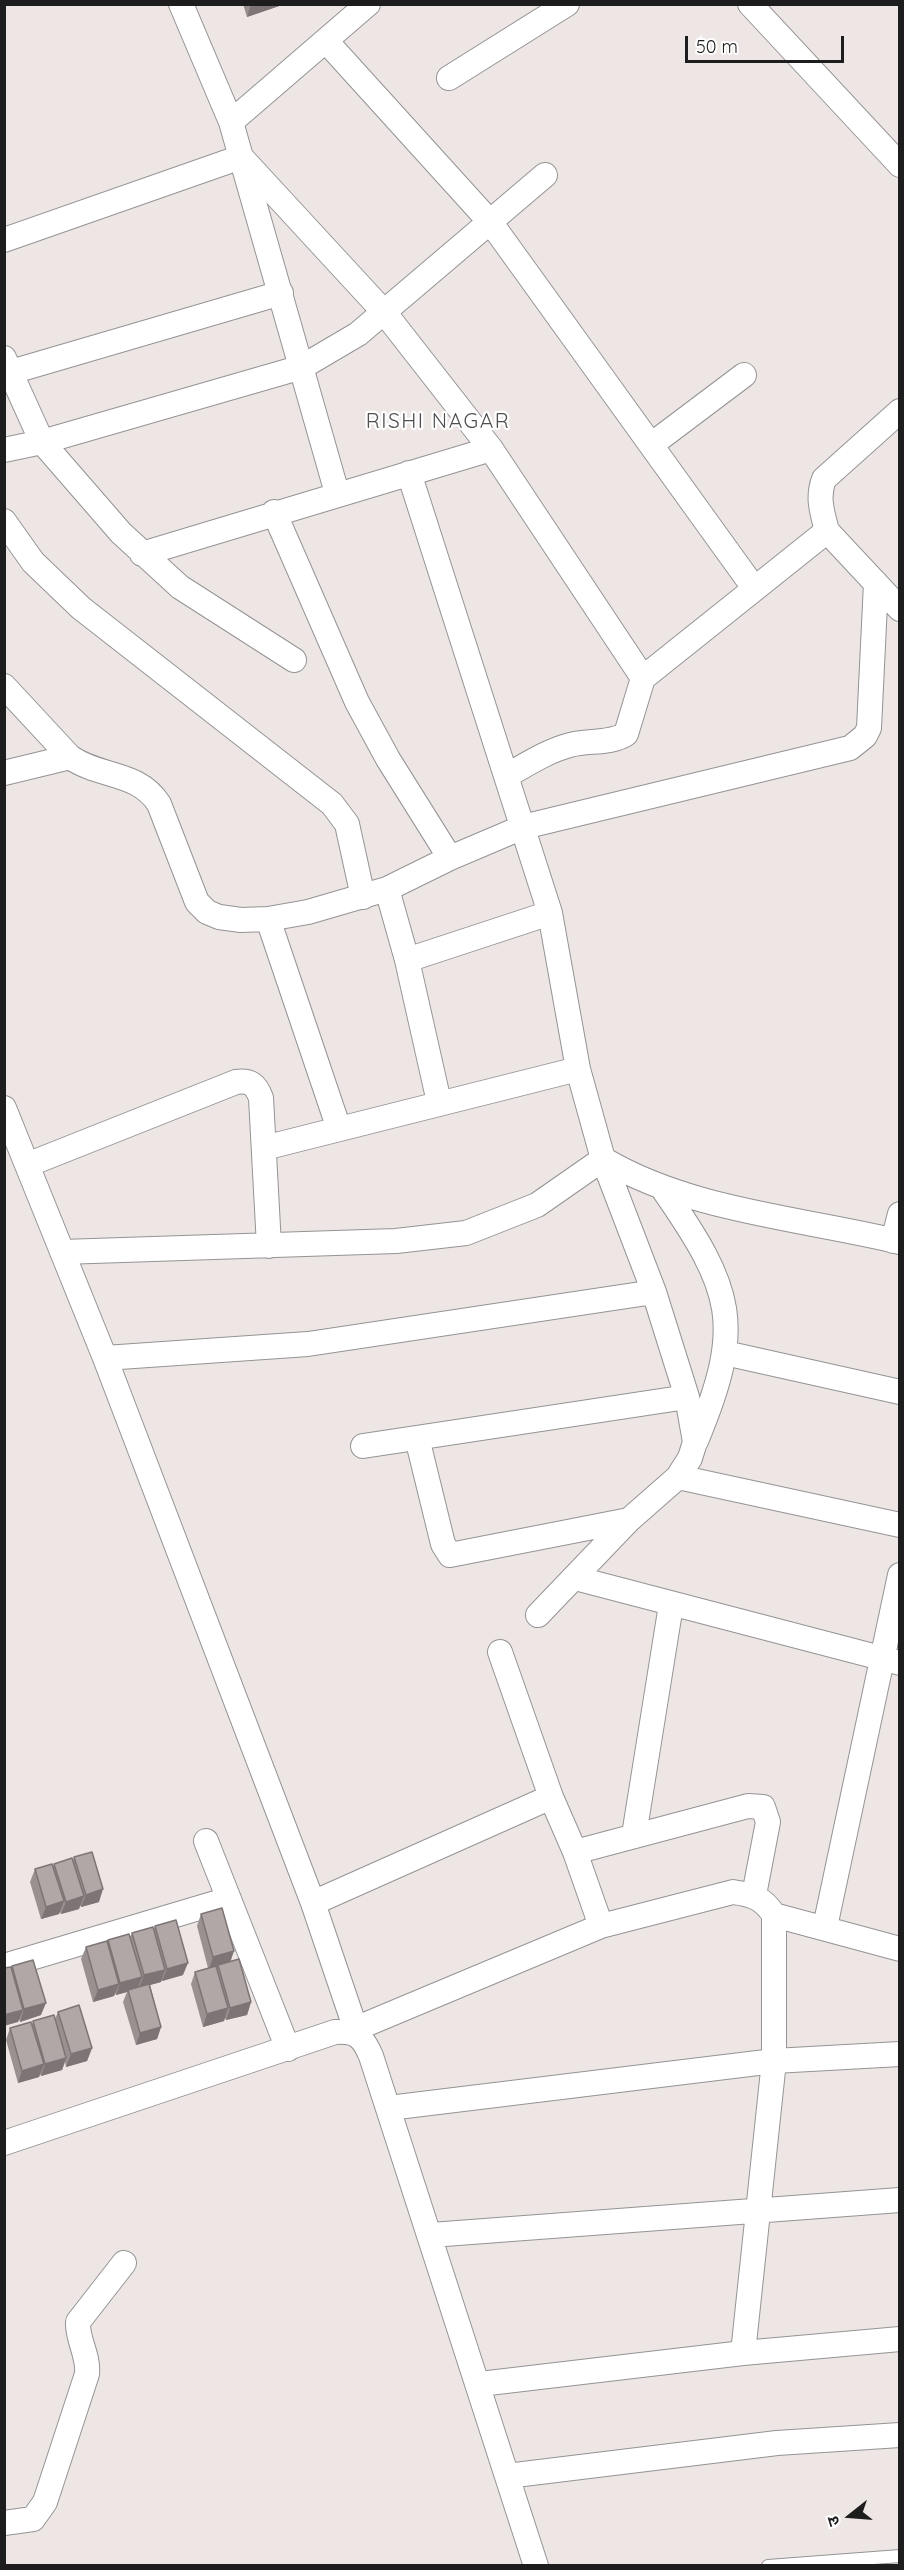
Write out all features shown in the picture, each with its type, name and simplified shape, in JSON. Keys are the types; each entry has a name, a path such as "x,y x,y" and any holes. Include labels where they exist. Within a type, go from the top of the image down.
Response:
{"street":[{"path":"181,4 231,122 337,493"},
{"path":"231,122 368,4"},
{"path":"449,78 567,4"},
{"path":"750,4 900,165"},
{"path":"326,41 491,224 754,588"},
{"path":"4,240 241,157"},
{"path":"241,157 384,312 491,449 643,678"},
{"path":"4,450 42,442 302,368 329,354 384,312 491,224 545,175"},
{"path":"281,294 8,365 42,442 142,554 180,587 294,660"},
{"path":"651,445 744,375"},
{"path":"899,607 827,531 819,501 824,479 900,411"},
{"path":"142,554 337,493 491,449"},
{"path":"409,473 550,913 578,1069 603,1158 654,1292 687,1397 695,1442"},
{"path":"274,512 357,702 388,759 450,858"},
{"path":"4,521 33,562 81,608 332,804 347,824 363,897"},
{"path":"506,776 560,748 617,739 626,734 636,694 643,678 827,531"},
{"path":"4,686 70,757 83,765 137,782 150,790 159,804 197,902 207,912 219,917 268,919 308,912 387,889 450,858 523,827 839,751 859,743 869,728 876,583"},
{"path":"4,773 70,757"},
{"path":"387,889 407,960 439,1102"},
{"path":"407,960 550,913"},
{"path":"268,919 339,1129"},
{"path":"264,1148 439,1102 578,1069"},
{"path":"27,1165 246,1080 256,1086 261,1098 269,1246"},
{"path":"4,1108 105,1358 313,1903 356,2031 364,2040 389,2108 480,2384 536,2565"},
{"path":"603,1158 663,1189 896,1242 900,1214"},
{"path":"62,1252 396,1241 466,1233 537,1205 559,1192 603,1158"},
{"path":"538,1615 629,1520 678,1477 708,1411 725,1353 726,1316 714,1270 700,1243 663,1189"},
{"path":"105,1358 308,1344 654,1292"},
{"path":"725,1353 900,1392"},
{"path":"363,1446 687,1397"},
{"path":"417,1437 443,1544 450,1555 629,1520"},
{"path":"678,1477 900,1525"},
{"path":"825,1928 891,1661 900,1575"},
{"path":"575,1578 891,1661"},
{"path":"634,1835 671,1605"},
{"path":"500,1652 551,1797 575,1852 601,1926"},
{"path":"313,1903 551,1797"},
{"path":"575,1852 748,1806 763,1807 768,1822 754,1895"},
{"path":"206,1840 288,2049"},
{"path":"4,2143 335,2032 356,2031 601,1926 733,1892 754,1895 767,1904 774,1915 774,2061 760,2211 743,2352"},
{"path":"4,1966 229,1899"},
{"path":"774,1915 900,1949"},
{"path":"389,2108 774,2061 900,2054"},
{"path":"430,2235 900,2200"},
{"path":"4,2523 33,2518 45,2502 87,2374 87,2357 78,2331 78,2322 124,2263"},
{"path":"480,2384 743,2352 900,2339"},
{"path":"507,2476 777,2443 900,2435"}],"lane":[{"path":"768,2565 900,2556"}],"building":[{"path":"92,1852 103,1889 86,1895 74,1857"},
{"path":"72,1858 84,1896 66,1902 54,1864"},
{"path":"52,1864 64,1901 46,1907 35,1869"},
{"path":"222,1908 234,1951 213,1957 201,1914"},
{"path":"176,1920 188,1963 167,1969 155,1926"},
{"path":"153,1927 165,1970 144,1975 132,1933"},
{"path":"129,1934 142,1977 120,1983 108,1940"},
{"path":"107,1941 119,1984 98,1990 86,1947"},
{"path":"239,1959 251,2002 230,2008 218,1965"},
{"path":"33,1960 46,2003 24,2009 12,1966"},
{"path":"216,1966 228,2008 207,2014 195,1972"},
{"path":"11,1967 23,2010 4,2015 4,1968"},
{"path":"149,1984 161,2027 140,2033 128,1990"},
{"path":"79,2005 92,2048 71,2054 58,2012"},
{"path":"54,2015 66,2058 45,2064 33,2021"},
{"path":"31,2022 44,2064 22,2071 10,2028"}],"district":[{"name":"RISHI NAGAR","path":"438,422"}]}
